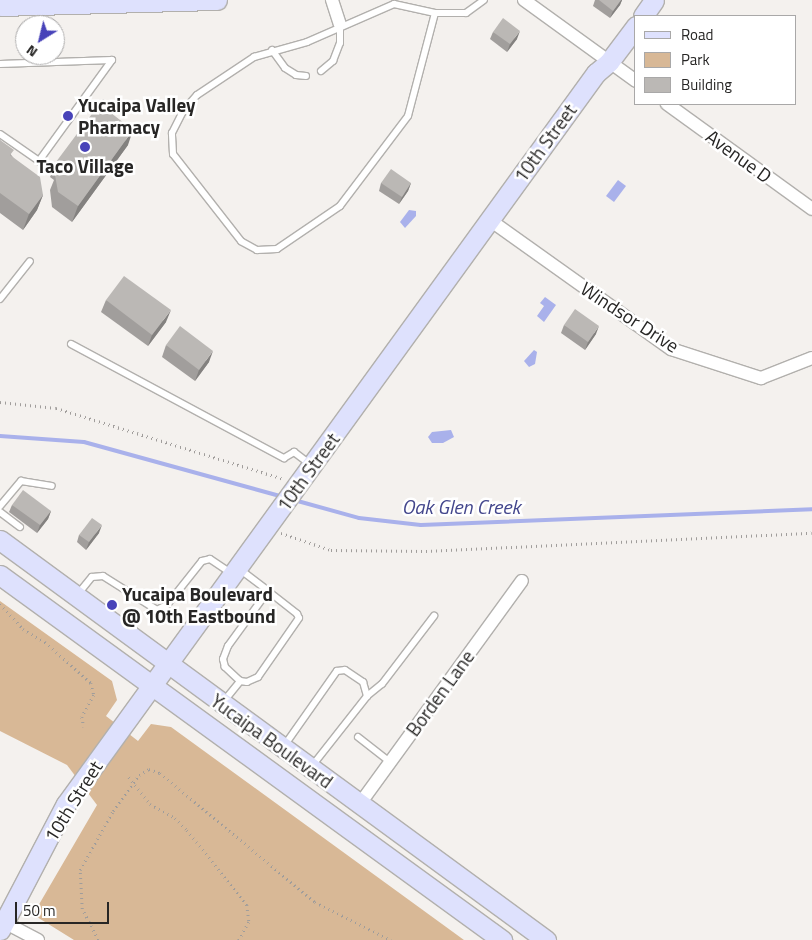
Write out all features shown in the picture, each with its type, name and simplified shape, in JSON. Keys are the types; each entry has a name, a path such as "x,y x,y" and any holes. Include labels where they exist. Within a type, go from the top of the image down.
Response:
{"main road":[{"path":"0,6 217,0"},
{"path":"644,15 654,0"},
{"name":"10th Street","path":"1,924 66,804 235,571 278,525 297,488 596,73 609,62 634,29"},
{"name":"Yucaipa Boulevard","path":"0,540 309,769 546,940"},
{"name":"Yucaipa Boulevard","path":"0,575 502,940"}],"street":[{"path":"332,0 340,24"},
{"path":"524,0 634,80"},
{"name":"Avenue D","path":"668,105 812,209"},
{"name":"Windsor Drive","path":"490,220 672,348 761,378 812,358"},
{"name":"Borden Lane","path":"359,805 522,581"},
{"path":"1,924 38,940"}],"lane":[{"path":"435,13 408,116 340,206 277,249 265,251 250,248 232,231 173,154 172,133 183,111 198,95 254,57 272,50 306,42 340,24 394,4 435,13 466,13 484,0"},
{"path":"320,71 333,61 340,43 340,24"},
{"path":"272,50 285,68 296,75 306,76"},
{"path":"0,64 112,60 39,161 0,134"},
{"path":"0,299 30,261"},
{"path":"71,344 284,458 294,452 313,466"},
{"path":"0,506 22,481 52,486"},
{"path":"0,512 20,527"},
{"path":"76,596 92,577 103,576 157,610 167,605 202,561 210,559 235,571 268,591 299,618 258,677 247,682 240,681 225,667 223,659 228,646 268,591"},
{"path":"309,769 367,696 382,684 434,616"},
{"path":"282,749 337,671 345,670 363,682 367,696"},
{"path":"221,704 240,681"},
{"path":"358,737 390,762"}],"path":[{"path":"0,402 56,408 297,488"},
{"path":"278,525 280,534 331,550 426,550 812,533"},
{"path":"0,604 23,629 51,646 91,683 94,695 82,717 84,727"},
{"path":"98,940 82,909 80,870 132,783 143,771 156,770 314,902 391,940"},
{"path":"129,777 150,804 181,824 247,905 248,922 238,940"}],"green space":[{"path":"0,601 112,681 117,700 106,716 138,741 151,724 171,727 464,940 74,940 37,917 34,913 97,805 67,765 0,731"}],"water":[{"path":"618,180 626,186 614,202 606,196"},
{"path":"409,210 416,211 416,216 405,228 400,222"},
{"path":"545,297 556,305 544,322 537,316 544,306 540,303"},
{"path":"534,350 537,352 535,364 529,367 524,361"},
{"path":"451,430 454,437 443,443 432,443 428,437 432,432"}],"building":[{"path":"599,0 621,0 613,11"},
{"path":"503,18 520,31 510,44 493,32"},
{"path":"103,99 115,107 111,113 133,130 78,206 58,192 55,175 62,167 56,162"},
{"path":"0,140 14,150 10,155 40,177 43,195 29,214 0,193"},
{"path":"391,169 411,183 402,197 381,183"},
{"path":"124,276 171,310 152,335 106,300"},
{"path":"575,309 599,326 588,342 564,325"},
{"path":"180,326 213,351 199,370 166,345"},
{"path":"23,490 51,511 40,525 12,505"},
{"path":"92,518 102,525 89,542 79,535"}],"waterway":[{"name":"Oak Glen Creek","path":"0,436 84,442 283,497"},
{"name":"Oak Glen Creek","path":"294,500 359,518 421,525 812,509"}],"place":[{"name":"Yucaipa Valley Pharmacy","path":"68,116"},
{"name":"Taco Village","path":"85,147"},
{"name":"Yucaipa Boulevard @ 10th Eastbound","path":"112,605"}]}
